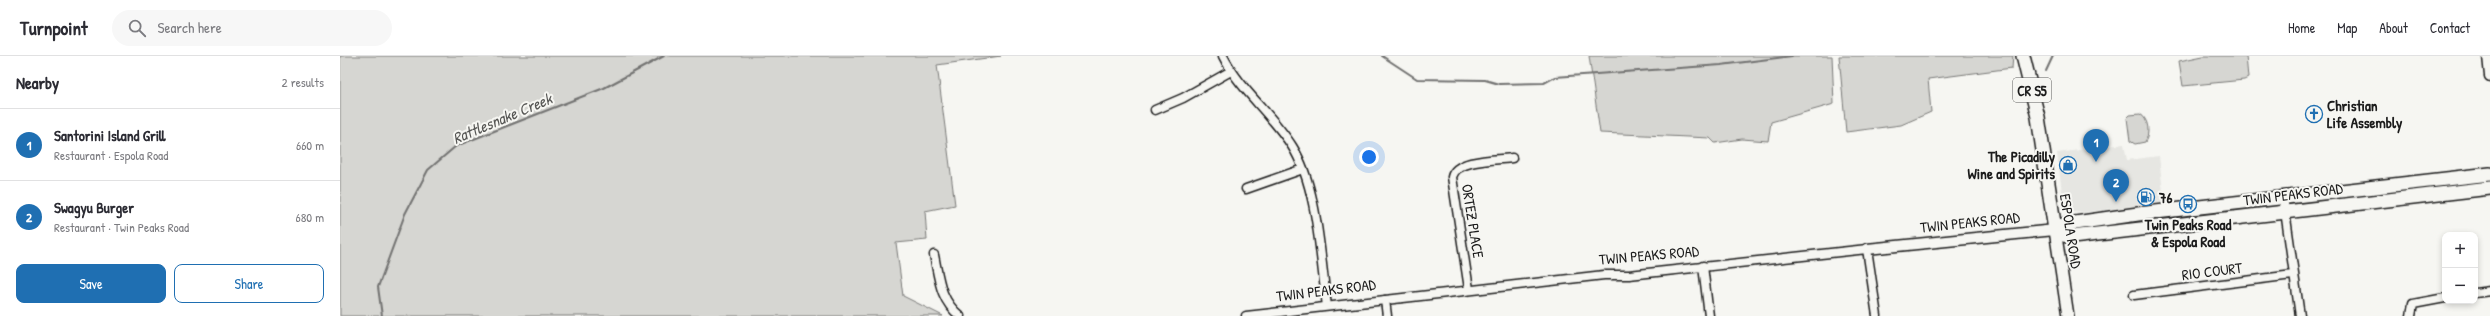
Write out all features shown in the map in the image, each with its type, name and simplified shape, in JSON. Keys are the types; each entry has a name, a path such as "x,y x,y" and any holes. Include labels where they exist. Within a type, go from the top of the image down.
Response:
{"main road":[{"name":"ESPOLA ROAD","path":"2023,56 2038,117 2068,316"},
{"name":"TWIN PEAKS ROAD","path":"2055,230 2068,224 2138,214 2490,174"},
{"name":"TWIN PEAKS ROAD","path":"2055,230 2070,237 2490,188"}],"street":[{"path":"1223,56 1231,71 1291,144 1303,169 1310,192 1327,306"},
{"path":"2488,56 2490,76"},
{"path":"1155,110 1182,98 1231,71"},
{"name":"ORTEZ PLACE","path":"1469,289 1452,177 1453,172 1461,164 1512,158"},
{"path":"1246,189 1303,169"},
{"path":"2284,197 2293,275 2300,316"},
{"name":"TWIN PEAKS ROAD","path":"1246,316 1469,289 2055,230"},
{"path":"1868,249 1877,316"},
{"path":"934,255 941,293 945,302 960,316"},
{"path":"1703,266 1709,316"},
{"name":"RIO COURT","path":"2134,294 2293,275"},
{"path":"2478,293 2490,291"},
{"path":"2411,316 2413,304 2442,299"},
{"path":"1384,300 1387,316"}],"shaded area":[{"path":"340,56 1001,56 937,65 955,205 925,211 927,240 896,243 903,296 943,316 340,316"},
{"path":"1589,56 1832,56 1834,104 1771,122 1768,141 1742,139 1715,143 1710,138 1600,133"},
{"path":"1839,56 2013,56 2012,68 1928,79 1931,112 1901,125 1846,132"},
{"path":"2203,56 2246,56 2248,78 2244,80 2183,86 2179,61"},
{"path":"2140,114 2147,123 2148,135 2145,142 2135,144 2130,141 2127,118 2130,115"},
{"path":"2124,144 2127,160 2159,156 2164,202 2083,213 2067,212 2064,208 2057,153"}],"waterway":[{"name":"Rattlesnake Creek","path":"382,316 378,287 405,214 428,170 456,146 604,88 664,56"},
{"name":"Rattlesnake Creek","path":"1382,56 1417,79 1485,80 1499,84 1544,83 1555,77 1721,65 1792,56"},
{"path":"2046,71 2053,56"}],"place":[{"name":"Christian Life Assembly","path":"2314,114"},
{"name":"Santorini Island Grill","path":"2096,162"},
{"name":"The Picadilly Wine and Spirits","path":"2068,165"},
{"name":"76","path":"2146,197"},
{"name":"Swagyu Burger","path":"2116,202"},
{"name":"Twin Peaks Road & Espola Road","path":"2188,204"}]}
